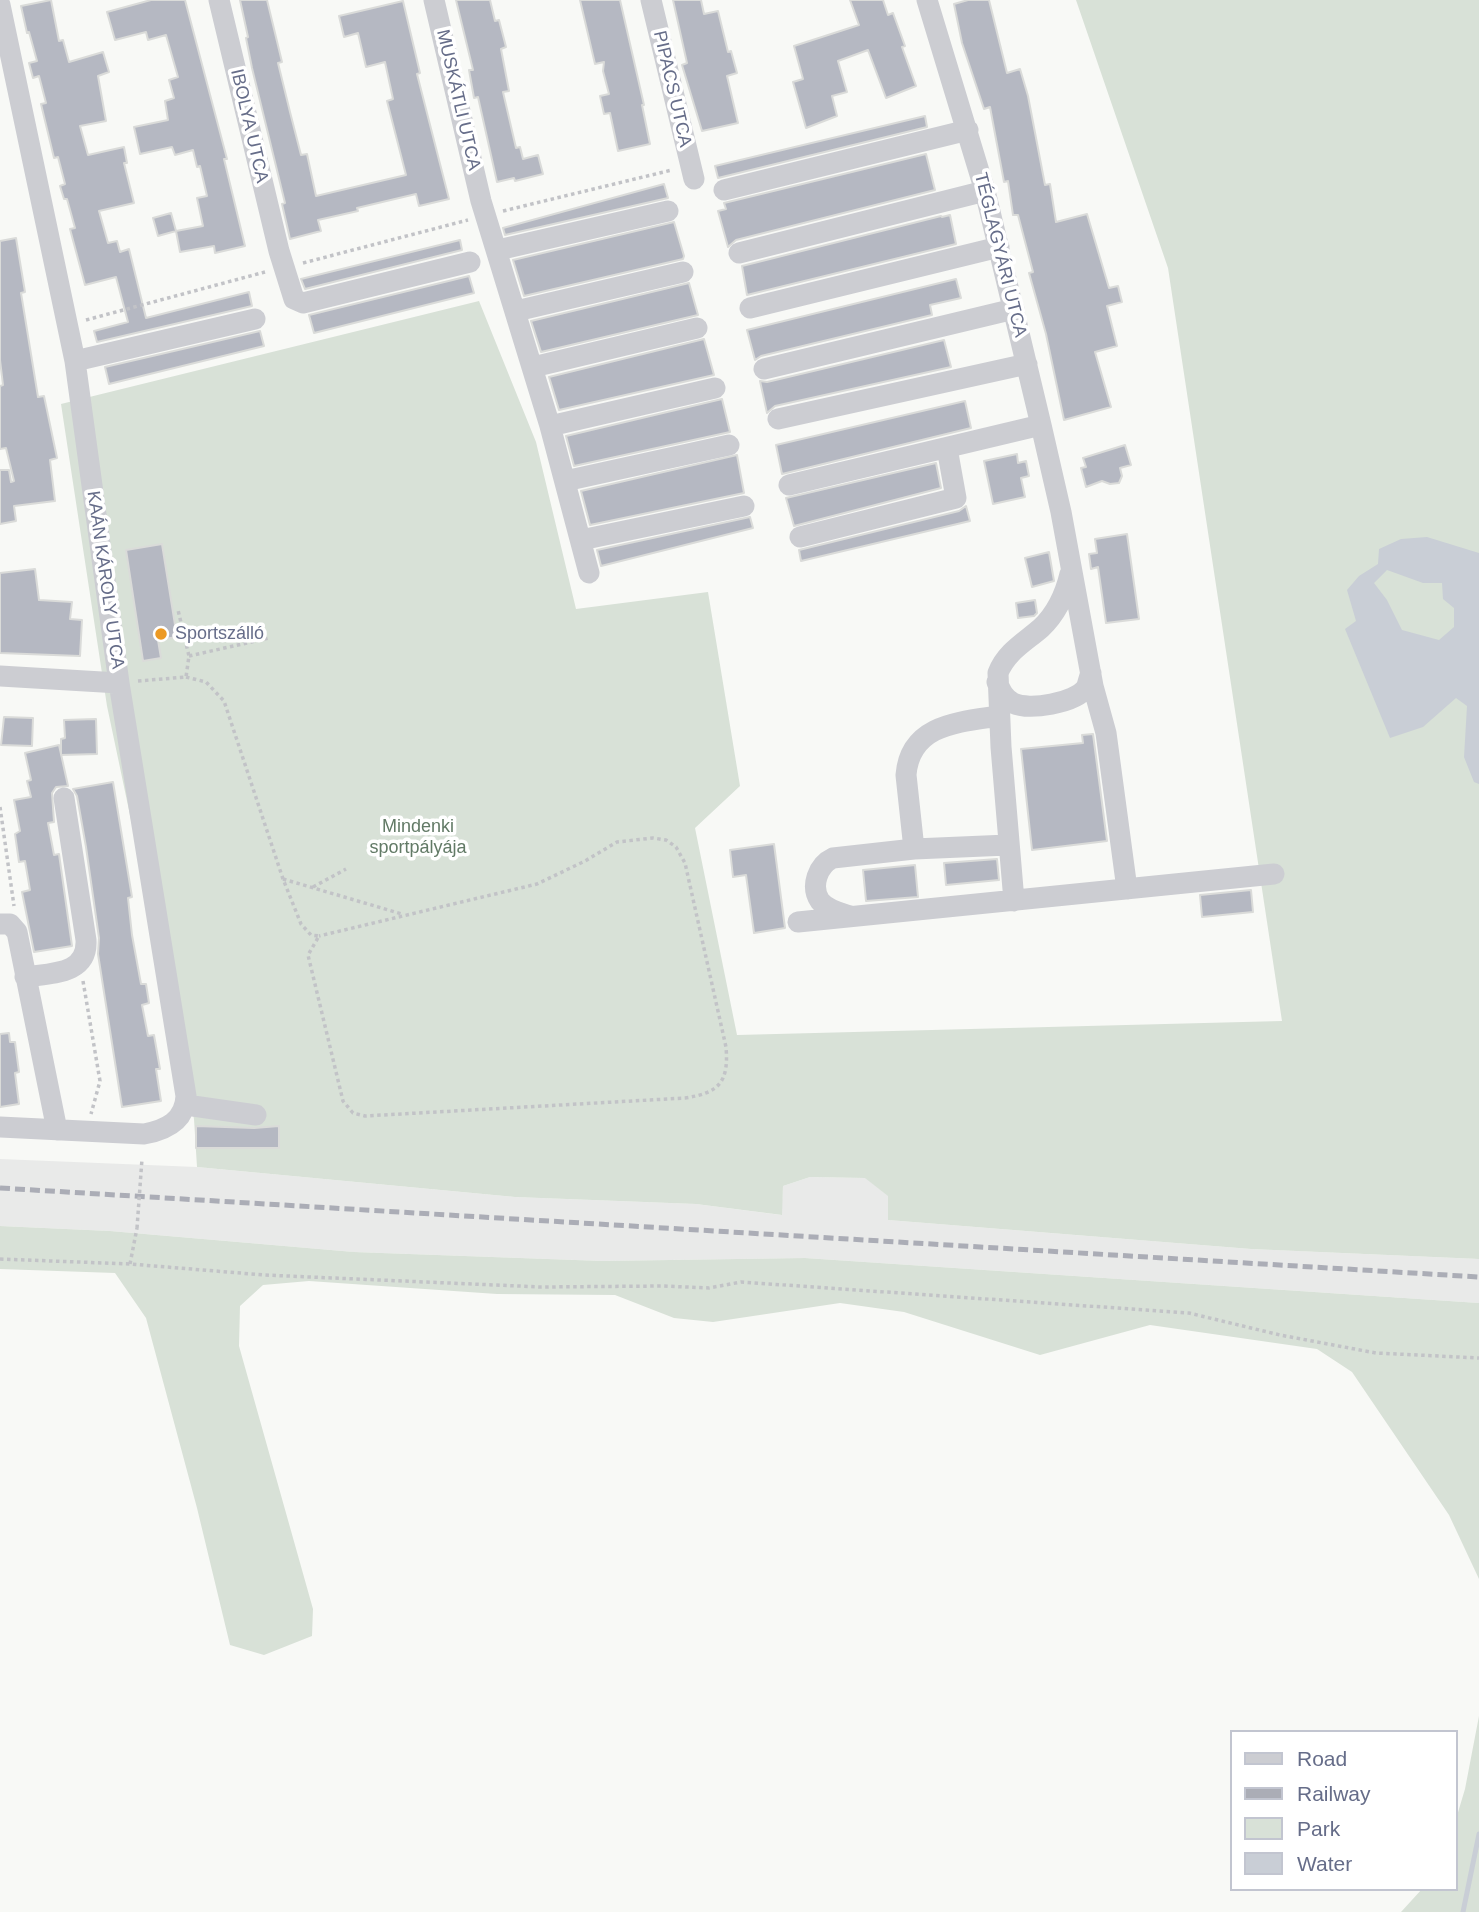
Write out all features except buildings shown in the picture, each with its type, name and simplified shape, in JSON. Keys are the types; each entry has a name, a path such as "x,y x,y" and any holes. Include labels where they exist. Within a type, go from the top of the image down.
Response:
{"street":[{"name":"IBOLYA UTCA","path":"219,0 290,294 297,302 303,303 470,262"},
{"name":"MUSKÁTLI UTCA","path":"434,0 484,208 550,426 589,573"},
{"name":"PIPACS UTCA","path":"651,0 692,172"},
{"name":"TÉGLAGYÁRI UTCA","path":"927,0 985,191 1061,512 1091,673 1107,733 1127,890"},
{"name":"KAÁN KÁROLY UTCA","path":"0,5 75,361 119,683 186,1105"},
{"path":"724,190 968,130"},
{"path":"739,253 985,191"},
{"path":"498,250 668,211"},
{"path":"750,308 999,247"},
{"path":"516,310 682,272"},
{"path":"764,369 1014,309"},
{"path":"75,361 255,319"},
{"path":"533,368 697,328"},
{"path":"778,419 1027,364"},
{"path":"550,426 715,388"},
{"path":"789,485 1041,425"},
{"path":"565,481 729,445"},
{"path":"800,537 956,498 947,448"},
{"path":"581,540 744,506"},
{"path":"1014,901 997,682 1002,663 1040,629 1055,611 1066,590 1072,570"},
{"path":"1066,701 1087,687 1091,673"},
{"path":"0,676 119,683"},
{"path":"997,682 1003,696 1014,704 1028,707"},
{"path":"914,849 906,775 907,762 922,738 946,725 999,720 1006,714 1028,707 1066,701 1090,701 1100,712"},
{"path":"25,977 71,970 84,957 86,945 64,798"},
{"path":"855,917 838,913 821,901 815,881 826,862 834,858 914,849 1008,845"},
{"path":"798,922 1274,874"},
{"path":"9,928 25,977 57,1130"},
{"path":"0,1128 144,1134 165,1129 178,1118 186,1105 256,1115"}],"path":[{"path":"484,208 692,172"},
{"path":"178,610 189,656 186,677"},
{"path":"189,656 269,638"},
{"path":"119,683 186,677 206,682 224,701 284,880 301,924 311,935 319,936 537,884 617,842 653,838 666,840 676,847 685,863 726,1047 726,1072 722,1083 704,1093 685,1098 365,1116 353,1113 346,1107 341,1091 308,956 319,936"},
{"path":"0,807 9,928"},
{"path":"313,887 346,869"},
{"path":"284,880 404,915"},
{"path":"75,967 86,990 100,1081 88,1122"},
{"path":"130,1264 142,1159"},
{"path":"0,1259 130,1264 264,1275 541,1287 709,1288 741,1282 1189,1313 1280,1335 1376,1353 1479,1358"}],"shaded area":[{"path":"0,1159 197,1167 515,1197 696,1204 781,1215 783,1186 810,1177 866,1178 889,1196 888,1220 1251,1249 1479,1259 1479,1303 805,1258 603,1261 354,1252 110,1231 0,1226"}],"green space":[{"name":"Mindenki sportpályája","path":"1076,0 1479,0 1479,1259 1251,1249 888,1220 888,1196 865,1178 810,1177 783,1186 782,1215 696,1204 515,1197 197,1167 194,1119 107,706 61,404 479,301 536,442 576,609 708,592 740,786 695,828 737,1035 1282,1021 1168,268"},
{"path":"0,1226 110,1231 354,1252 603,1261 805,1258 1479,1303 1479,1579 1449,1515 1352,1372 1317,1349 1150,1325 1040,1355 904,1312 840,1303 713,1322 674,1318 615,1295 497,1294 309,1281 263,1285 240,1306 239,1346 313,1609 312,1636 264,1655 230,1645 197,1508 146,1318 115,1273 0,1269"},
{"path":"1479,1716 1479,1912 1401,1912 1420,1891 1458,1891 1458,1812"}],"water":[{"path":"1427,537 1479,553 1479,784 1474,782 1464,757 1467,706 1456,698 1423,727 1390,738 1345,629 1356,621 1347,590 1359,576 1378,564 1379,549 1401,539","holes":["1387,570 1423,583 1442,583 1443,599 1454,608 1454,627 1439,640 1402,630 1387,600 1374,583"]}],"waterway":[{"path":"1463,1912 1479,1834"}],"railway":[{"path":"0,1188 1479,1277"}],"place":[{"name":"Sportszálló","path":"161,634"}]}
